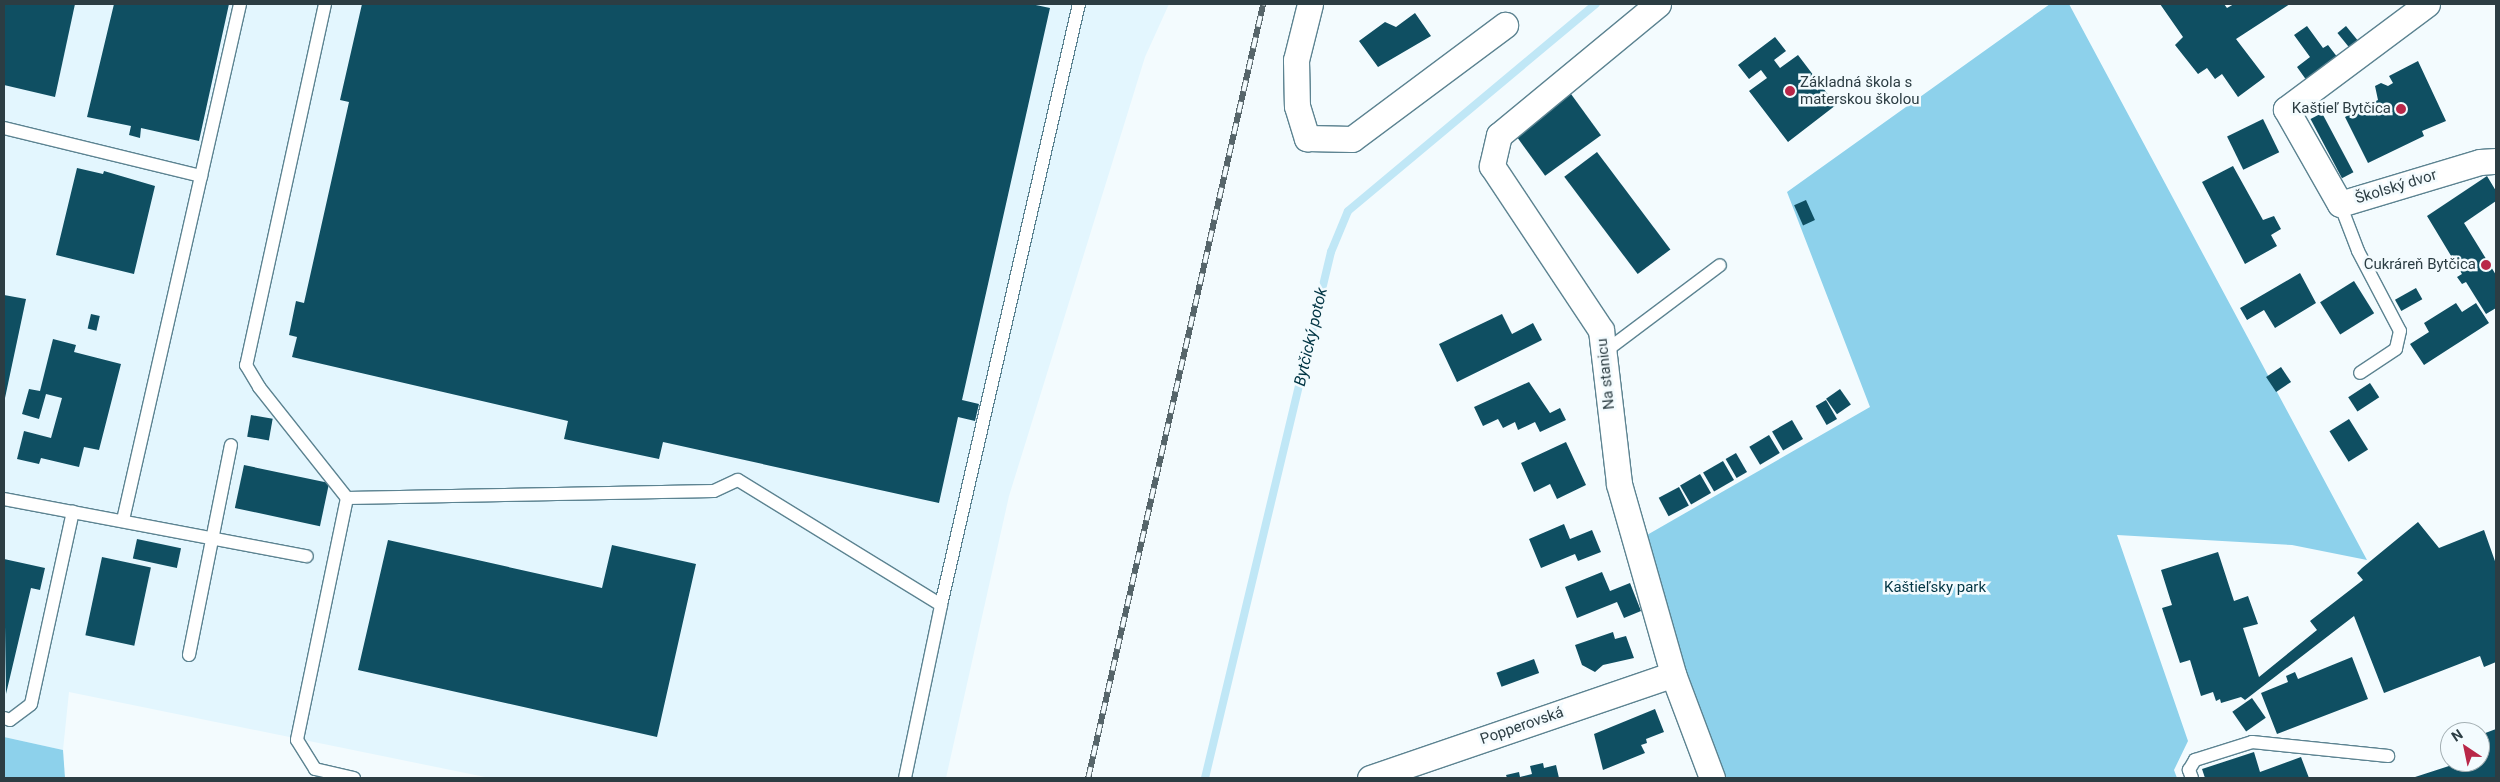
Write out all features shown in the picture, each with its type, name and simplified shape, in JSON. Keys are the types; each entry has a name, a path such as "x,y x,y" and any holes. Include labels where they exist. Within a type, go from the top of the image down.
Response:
{"street":[{"path":"1310,4 1296,60 1297,106 1307,138 1352,139 1505,25"},
{"name":"Na stanicu","path":"1658,4 1499,136 1492,166 1601,330 1602,353 1619,484 1674,674 1712,778"},
{"name":"Školský dvor","path":"2427,4 2286,108 2340,204 2480,162 2496,161"},
{"name":"Popperovská","path":"1370,778 1674,674"}],"lane":[{"path":"123,520 240,4"},
{"path":"325,4 246,366 259,387 347,498"},
{"path":"905,778 941,605 1079,4"},
{"path":"4,128 201,176"},
{"path":"2340,204 2358,251 2400,331 2396,349 2360,373"},
{"path":"1602,353 1720,265"},
{"path":"189,654 230,445"},
{"path":"347,498 714,491 738,480 941,605"},
{"path":"347,498 297,740 315,769 354,778"},
{"path":"4,499 307,556"},
{"path":"4,718 10,720 31,704 73,512"},
{"path":"2192,778 2189,770 2195,760 2252,742 2388,756"}],"shaded area":[{"path":"4,4 1169,4 1145,57 1009,496 946,778 490,778 69,692 63,750 4,737"}],"green space":[{"name":"Kaštieľsky park","path":"2050,4 2069,4 2367,560 2292,545 2117,535 2188,741 2174,770 2177,778 1723,778 1684,671 1647,535 1870,407 1787,192"},
{"path":"4,737 63,750 65,778 4,778"}],"building":[{"path":"4,4 75,4 55,97 4,85"},
{"path":"114,4 229,4 199,141 141,128 140,138 129,135 131,126 87,117"},
{"path":"362,4 1031,4 1050,8 962,400 979,404 975,421 958,417 939,503 663,442 659,459 564,439 568,421 292,357 297,337 289,335 296,301 304,303 349,102 340,100"},
{"path":"2160,4 2224,4 2227,8 2234,4 2290,4 2236,39 2265,77 2238,97 2222,74 2215,79 2207,68 2198,74 2175,45 2183,37"},
{"path":"1415,13 1431,36 1378,67 1359,41 1385,22 1396,27"},
{"path":"2307,26 2323,48 2328,45 2338,58 2307,81 2297,67 2310,57 2294,35"},
{"path":"2346,26 2358,41 2349,48 2337,33"},
{"path":"1775,37 1786,51 1774,60 1780,68 1798,55 1836,105 1788,142 1749,91 1767,78 1761,70 1749,79 1738,65"},
{"name":"Kaštieľ Bytčica","path":"2418,61 2446,121 2422,131 2424,136 2368,163 2345,117 2378,100 2375,86 2381,83 2388,86 2393,83 2389,76"},
{"path":"1571,94 1601,135 1545,176 1515,135"},
{"path":"2322,113 2353,172 2342,178 2311,119"},
{"path":"2263,119 2279,152 2243,170 2227,137"},
{"path":"1597,152 1670,249 1638,274 1564,177"},
{"path":"2233,166 2263,220 2274,216 2281,229 2271,235 2277,246 2245,264 2202,182"},
{"path":"77,168 103,174 104,171 155,186 134,274 56,255"},
{"path":"2487,176 2496,191 2496,201 2464,223 2496,275 2496,308 2486,314 2466,282 2462,284 2457,277 2462,274 2427,216"},
{"path":"1806,200 1815,220 1803,225 1794,205"},
{"path":"2300,273 2316,303 2275,328 2264,310 2247,320 2240,308"},
{"path":"2354,281 2374,313 2340,334 2320,302"},
{"path":"2416,288 2422,299 2401,311 2395,300"},
{"path":"4,295 26,299 5,398 4,398"},
{"path":"2456,303 2462,312 2476,303 2489,323 2424,365 2410,344 2429,332 2424,323"},
{"path":"91,314 100,316 96,331 88,329"},
{"path":"1502,314 1512,334 1533,323 1542,340 1457,382 1439,344"},
{"path":"53,339 76,345 74,352 121,364 99,450 84,447 79,467 41,458 39,464 17,459 24,431 51,438 62,398 46,394 39,419 22,414 29,389 40,391"},
{"path":"2281,367 2291,382 2276,392 2266,377"},
{"path":"1529,382 1550,413 1560,408 1566,420 1540,432 1535,422 1518,430 1515,422 1503,428 1498,419 1483,426 1474,407"},
{"path":"2370,383 2379,397 2357,411 2348,397"},
{"path":"1840,389 1851,405 1837,414 1826,399"},
{"path":"1826,400 1837,419 1827,425 1816,406"},
{"path":"251,415 273,419 269,440 247,437"},
{"path":"2349,419 2368,450 2349,462 2329,431"},
{"path":"1792,420 1803,439 1783,451 1772,432"},
{"path":"1769,435 1780,453 1760,465 1749,447"},
{"path":"1566,442 1586,485 1557,499 1550,484 1534,492 1521,463"},
{"path":"1736,453 1747,472 1737,478 1726,459"},
{"path":"1723,461 1734,480 1714,492 1703,472"},
{"path":"244,465 329,483 320,526 235,508"},
{"path":"1700,474 1711,493 1691,505 1680,486"},
{"path":"1679,487 1689,506 1669,516 1659,498"},
{"path":"2418,522 2439,548 2484,530 2496,564 2496,662 2484,667 2480,656 2384,693 2354,616 2245,700 2241,697 2221,703 2220,699 2216,701 2213,692 2201,696 2190,660 2180,663 2162,608 2172,605 2161,570 2218,552 2234,601 2248,596 2258,624 2243,628 2259,677 2317,630 2310,621 2363,580 2357,573"},
{"path":"1564,524 1570,539 1592,530 1601,552 1578,561 1575,554 1541,568 1529,539"},
{"path":"137,539 181,548 177,568 133,559"},
{"path":"388,540 602,588 612,545 696,564 657,737 358,670"},
{"path":"102,557 151,567 134,646 85,635"},
{"path":"4,559 45,568 40,590 31,588 6,694"},
{"path":"1602,572 1610,591 1630,583 1641,611 1624,618 1617,602 1577,618 1565,587"},
{"path":"1613,632 1615,639 1626,636 1634,658 1603,665 1595,672 1582,665 1575,645"},
{"path":"2352,657 2368,699 2277,734 2261,693 2288,682 2286,676 2295,672 2298,679"},
{"path":"1534,659 1539,673 1502,687 1496,673"},
{"path":"2252,698 2266,718 2246,731 2232,712"},
{"path":"1655,709 1664,732 1646,739 1647,743 1641,745 1645,753 1603,770 1594,734"},
{"path":"2496,729 2496,778 2412,778 2440,769 2440,772 2490,772 2490,731"},
{"path":"2254,752 2260,772 2301,757 2309,778 2205,778 2202,769"},
{"path":"1543,763 1544,768 1556,765 1559,778 1507,778 1506,775 1519,772 1520,777 1532,774 1530,766"}],"waterway":[{"name":"Bytčický potok","path":"1205,778 1331,252 1348,211 1596,4"}],"railway":[{"path":"1088,778 1263,4"}],"place":[{"name":"Základná škola s materskou školou","path":"1790,91"},
{"name":"Kaštieľ Bytčica","path":"2401,109"},
{"name":"Cukráreň Bytčica","path":"2486,265"}]}
